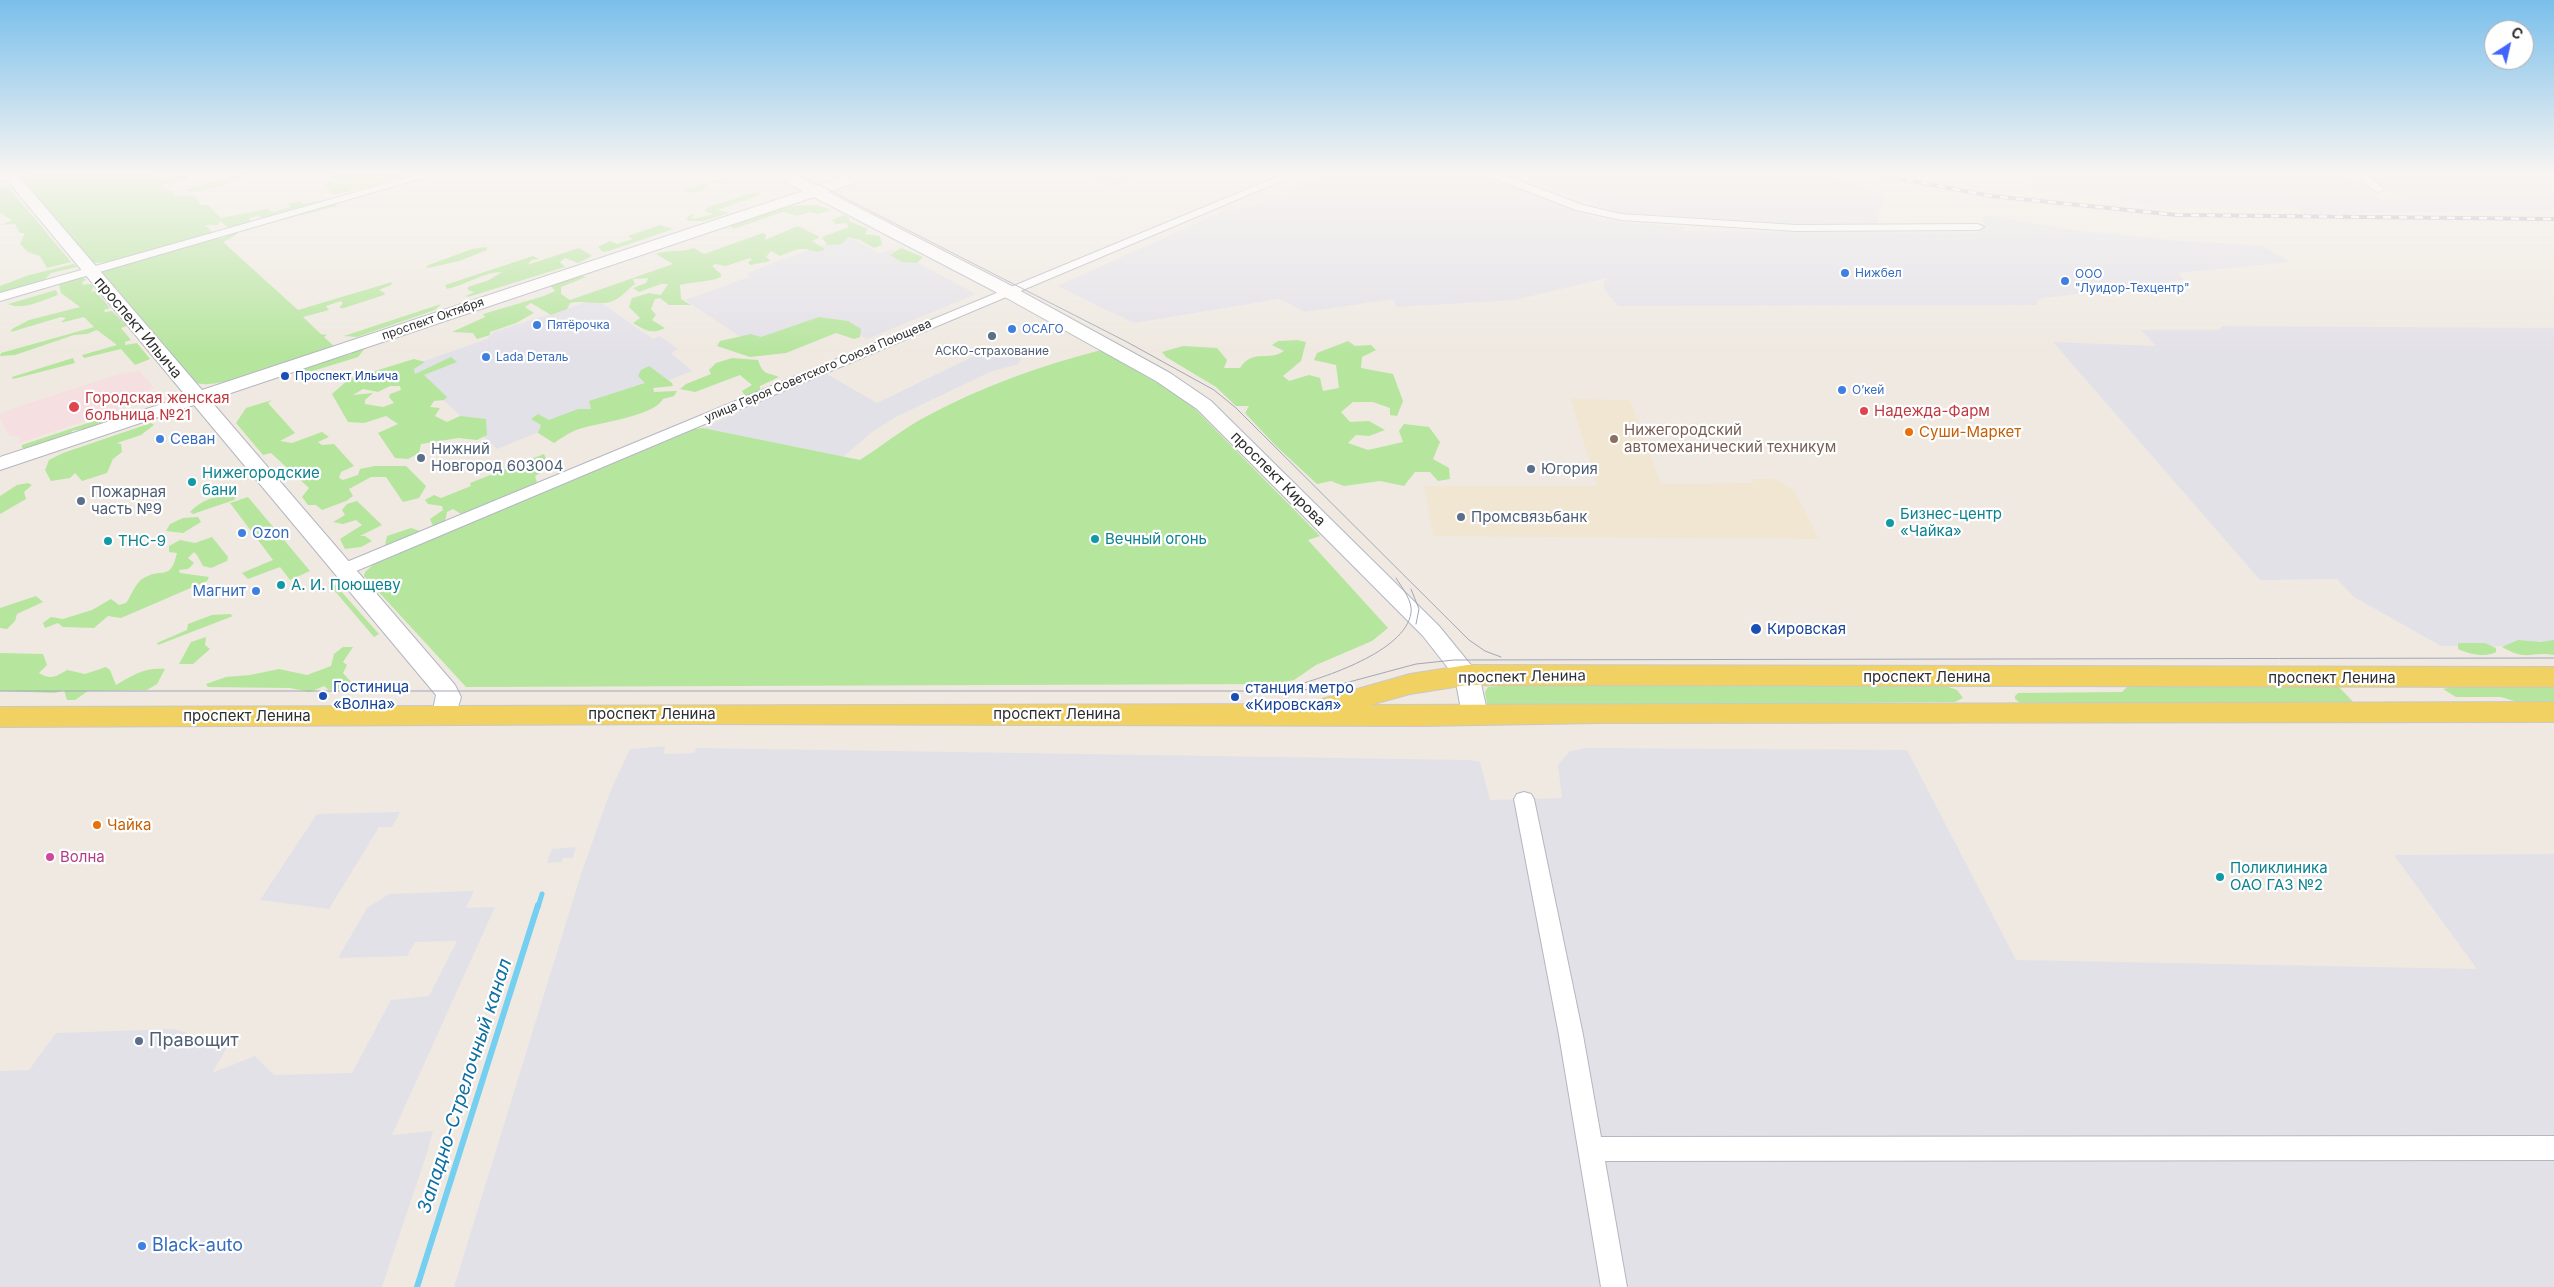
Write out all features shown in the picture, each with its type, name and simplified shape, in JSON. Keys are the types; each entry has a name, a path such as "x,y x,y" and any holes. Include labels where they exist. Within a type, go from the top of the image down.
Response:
{"main road":[{"name":"проспект Ленина","path":"1304,714 1410,684 1467,675 1982,678 2554,677"},
{"path":"1982,678 2004,715"},
{"path":"2394,678 2420,712"},
{"name":"проспект Ленина","path":"0,717 1304,714 2004,715 2554,712"}],"street":[{"name":"проспект Ильича","path":"59,234 446,691 449,696 445,715"},
{"path":"0,297 92,272 141,255 216,234"},
{"name":"проспект Октября","path":"0,464 686,234"},
{"name":"проспект Кирова","path":"907,234 1017,294 1163,378 1204,405 1431,632 1467,675 1475,715"},
{"name":"улица Героя Советского Союза Поющева","path":"343,570 1017,294 1155,234"},
{"path":"1524,799 1571,1035 1614,1287"},
{"path":"1590,1149 2554,1148"}],"shaded area":[{"path":"1172,234 2113,234 2263,246 2290,262 2179,273 2184,280 2038,299 2037,305 1618,306 1604,289 1603,283 1607,278 1515,300 1396,307 1393,299 1305,312 1279,299 1134,323 1057,286"},
{"path":"848,236 879,253 892,249 976,294 867,339 836,321 754,346 685,300 749,277 748,273 781,260"},
{"path":"596,299 653,339 660,336 678,349 671,353 692,371 497,449 407,367 487,339 494,332"},
{"path":"2222,326 2554,328 2554,646 2441,646 2354,597 2337,579 2260,580 2053,342 2156,346 2141,330 2218,330"},
{"path":"995,346 1021,359 1018,364 990,372 896,417 872,432 843,457 703,428 825,373 877,403"},
{"name":"Городская женская больница №21","path":"139,371 154,388 138,396 136,400 138,403 16,444 20,440 19,437 9,435 0,419 0,415 8,410 119,374"},
{"name":"Нижегородский автомеханический техникум","path":"1571,399 1630,400 1661,484 1754,483 1752,479 1775,479 1794,490 1819,539 1434,536 1424,486 1597,486"},
{"path":"665,746 664,753 667,754 694,753 697,748 1469,760 1480,762 1490,800 1562,798 1558,765 1570,751 1587,748 1907,750 2016,960 2477,969 2394,855 2554,854 2554,1287 454,1287 581,874 610,792 630,749"},
{"path":"400,812 392,827 379,827 329,909 260,900 317,814"},
{"path":"576,847 573,858 563,858 561,862 547,863 552,849"},
{"path":"474,891 466,908 495,907 392,1135 433,1131 382,1287 0,1287 0,1071 29,1070 56,1033 173,1029 192,1034 188,1041 232,1039 212,1073 255,1056 274,1075 352,1073 391,1000 429,996 457,941 415,942 407,956 338,958 367,908 389,894"}],"green space":[{"path":"25,234 48,234 71,262 47,268 40,256 28,252 20,244"},
{"path":"69,234 215,234 220,239 237,234 223,242 298,310 392,282 391,285 379,290 385,293 384,295 344,308 339,308 343,303 341,301 326,306 329,310 303,317 321,334 327,335 324,337 334,346 243,377 208,384 197,383 116,288 113,288 101,270 152,250 107,262 94,263"},
{"path":"634,234 658,234 609,251 603,252 598,247 610,241 617,244 633,239 628,236"},
{"path":"760,234 766,235 765,240 779,234 814,234 820,237 812,241 825,249 816,252 801,249 780,256 771,251 766,257 771,261 750,265 748,262 752,260 750,258 726,266 715,264 712,266 721,274 721,277 680,285 681,299 691,305 669,305 660,298 655,299 651,309 656,315 652,320 665,328 656,331 649,331 633,323 640,318 629,307 632,298 649,293 661,295 668,284 661,284 639,292 633,288 646,283 648,278 633,279 635,284 616,300 604,303 570,303 567,309 551,315 531,303 525,307 534,313 516,323 490,332 490,335 477,339 473,333 452,332 485,317 483,314 555,291 550,285 576,275 586,277 561,287 561,294 570,300 673,264 656,254 694,248 704,254"},
{"path":"830,234 865,234 880,236 882,245 874,248 860,240 848,237 842,244 827,245 822,237"},
{"path":"487,247 487,250 459,261 428,268 426,266 472,249"},
{"path":"579,248 592,256 578,263 565,258 560,262 565,267 468,297 466,296 474,292 468,290 468,287 489,280 502,272 488,274 447,289 445,285 533,256 539,259 532,260 527,265"},
{"path":"901,248 923,257 917,263 902,262 890,255"},
{"path":"74,264 77,267 51,273 41,283 0,294 0,286 29,275"},
{"path":"82,277 86,280 82,282 83,285 90,284 94,286 91,292 96,291 110,308 104,310 105,312 112,311 127,326 121,328 131,340 125,342 125,345 137,343 150,359 135,365 121,349 84,358 82,355 117,345 97,330 87,334 74,335 15,355 0,356 1,353 94,327 84,317 61,322 66,318 61,317 11,332 12,329 29,320 80,307 61,293 59,285 68,279"},
{"path":"56,290 58,295 33,304 14,306 8,304"},
{"path":"441,304 435,310 357,337 344,336"},
{"path":"819,317 848,321 861,329 860,337 854,339 836,333 786,353 750,357 717,346 720,341 751,334 761,337"},
{"path":"1297,340 1306,342 1301,361 1283,376 1289,381 1309,375 1320,378 1323,391 1339,388 1336,365 1314,360 1317,353 1348,341 1355,346 1371,345 1376,350 1362,357 1361,368 1393,374 1403,401 1397,416 1390,415 1390,408 1373,402 1353,402 1341,412 1350,422 1369,421 1385,430 1369,436 1356,435 1348,443 1368,450 1403,442 1399,431 1404,424 1429,427 1440,442 1433,459 1449,468 1450,479 1438,481 1430,472 1415,472 1404,486 1380,481 1344,486 1331,481 1317,484 1276,446 1245,413 1249,406 1236,406 1216,387 1166,357 1162,352 1183,346 1217,348 1227,360 1224,368 1240,368 1250,358 1278,354 1284,351 1272,345 1278,341"},
{"path":"365,348 358,357 300,375 297,371 324,360 352,354 350,352"},
{"path":"1101,350 1163,386 1191,405 1320,536 1308,540 1388,628 1372,641 1316,665 1294,680 1273,684 466,687 364,576 365,572 375,563 695,429 703,428 860,460 918,421 969,395 1034,370"},
{"path":"451,357 457,362 424,375 447,397 444,400 434,401 430,407 440,408 435,416 447,422 460,416 486,419 487,435 477,440 458,438 421,444 419,453 408,459 395,458 378,433 398,424 386,416 364,423 348,422 332,394 349,379 414,359 425,362 414,369 415,374","holes":["390,386 400,386 401,390 390,394 389,397 394,403 383,407 365,404 365,400 373,393 353,395 363,389 378,392"]},
{"path":"73,358 75,363 13,379 12,377"},
{"path":"732,358 758,360 764,371 779,377 760,386 760,391 746,398 742,391 752,385 740,375 695,392 680,389 686,384 711,374 709,370 716,363"},
{"path":"649,366 672,383 673,386 653,388 654,392 677,391 674,396 663,399 647,411 574,431 554,443 538,433 541,425 531,419 538,414 549,420 578,409 591,409 589,401 645,383 638,376 641,370"},
{"path":"272,400 268,403 295,433 280,441 292,443 322,432 329,437 318,442 322,445 334,444 354,466 341,472 339,478 343,480 358,475 360,469 375,466 406,466 426,486 419,498 403,502 386,477 371,477 349,489 353,496 346,501 322,510 316,505 308,505 302,497 309,488 271,453 263,455 236,423 246,408"},
{"path":"100,419 102,422 93,428 72,431 70,438 36,449 22,448 22,445"},
{"path":"151,423 154,425 141,435 117,443 121,444 122,452 113,459 107,473 82,481 75,473 70,478 51,481 45,470 49,460 63,453"},
{"path":"544,454 547,461 535,468 542,472 535,476 537,482 528,488 461,514 453,509 447,512 445,521 433,526 430,519 443,510 442,506 428,504 425,500 434,495 441,498 471,486 470,483"},
{"path":"28,483 32,485 24,492 26,499 0,514 0,496 17,485"},
{"path":"234,493 236,497 234,500 193,514 190,512 205,501"},
{"path":"248,497 310,571 290,580 280,567 248,579 242,573 273,560 230,503"},
{"path":"357,501 382,525 360,536 365,536 372,541 361,547 345,549 340,539 362,525 356,520 343,524 333,522 345,515 342,510 347,504"},
{"path":"198,517 201,522 183,533 166,531 170,524 183,518"},
{"path":"411,528 420,531 392,547 385,545 387,536"},
{"path":"212,537 228,557 227,561 211,568 203,566 194,552 188,558 194,563 188,569 179,570 180,573 209,577 207,581 121,618 108,616 94,628 63,627 58,623 45,628 43,623 51,617 63,619 92,610 111,599 119,605 126,603 142,579 149,575 168,571 171,568 177,553 169,552 169,546 180,540 195,543"},
{"path":"331,580 379,634 374,637 328,583"},
{"path":"36,596 43,602 17,614 15,621 7,629 0,628 0,608"},
{"path":"230,614 233,616 158,645 157,643 187,630 188,624 212,615"},
{"path":"206,637 205,645 210,649 193,664 179,664 191,642"},
{"path":"2518,640 2540,642 2554,640 2554,655 2523,655 2502,647"},
{"path":"2458,643 2485,643 2496,648 2496,652 2487,655 2472,654 2458,649"},
{"path":"343,647 353,647 343,662 347,665 343,673 351,682 342,689 329,690 324,686 310,692 290,688 208,687 206,684 226,677 250,675 279,669 307,675 331,666 334,654"},
{"path":"0,653 43,654 47,665 39,673 50,677 67,670 85,674 106,667 110,670 116,685 134,675 151,669 165,669 157,684 147,690 88,691 75,700 67,700 64,690 55,693 0,691"},
{"path":"1522,684 1943,685 1957,690 1963,698 1955,702 1491,706 1487,704 1485,692 1488,687"},
{"path":"2128,686 2338,686 2357,706 2024,706 2015,699 2018,693 2122,692"},
{"path":"2452,687 2554,687 2554,706 2531,706 2501,697 2456,697 2443,689"}],"waterway":[{"name":"Западно-Стрелочный канал","path":"538,907 542,894"},
{"name":"Западно-Стрелочный канал","path":"417,1287 538,905"}],"tram line":[{"path":"916,234 1127,342 1214,390 1236,408 1469,640 1485,651 1501,657"},
{"path":"1290,687 1322,677 1361,661 1394,640 1405,627 1411,613 1410,604 1396,578"},
{"path":"1411,589 1419,609 1416,624"},
{"path":"0,691 1272,691 1323,689 1416,664 1454,660 2554,658"}],"place":[{"name":"Нижбел","path":"1845,273"},
{"name":"ООО \"Луидор-Техцентр\"","path":"2065,281"},
{"name":"Пятёрочка","path":"537,325"},
{"name":"ОСАГО","path":"1012,329"},
{"name":"АСКО-страхование","path":"992,336"},
{"name":"Lada Dеталь","path":"486,357"},
{"name":"Проспект Ильича","path":"285,376"},
{"name":"О’кей","path":"1842,390"},
{"name":"Городская женская больница №21","path":"74,407"},
{"name":"Надежда-Фарм","path":"1864,411"},
{"name":"Суши-Маркет","path":"1909,432"},
{"name":"Севан","path":"160,439"},
{"name":"Нижегородский автомеханический техникум","path":"1614,439"},
{"name":"Нижний Новгород 603004","path":"421,458"},
{"name":"Югория","path":"1531,469"},
{"name":"Нижегородские бани","path":"192,482"},
{"name":"Пожарная часть №9","path":"81,501"},
{"name":"Промсвязьбанк","path":"1461,517"},
{"name":"Бизнес-центр «Чайка»","path":"1890,523"},
{"name":"Ozon","path":"242,533"},
{"name":"Вечный огонь","path":"1095,539"},
{"name":"ТНС-9","path":"108,541"},
{"name":"А. И. Поющеву","path":"281,585"},
{"name":"Магнит","path":"256,591"},
{"name":"Кировская","path":"1756,629"},
{"name":"Гостиница «Волна»","path":"323,696"},
{"name":"станция метро «Кировская»","path":"1235,697"},
{"name":"Чайка","path":"97,825"},
{"name":"Волна","path":"50,857"},
{"name":"Поликлиника ОАО ГАЗ №2","path":"2220,877"},
{"name":"Правощит","path":"139,1041"},
{"name":"Black-auto","path":"142,1246"}]}
